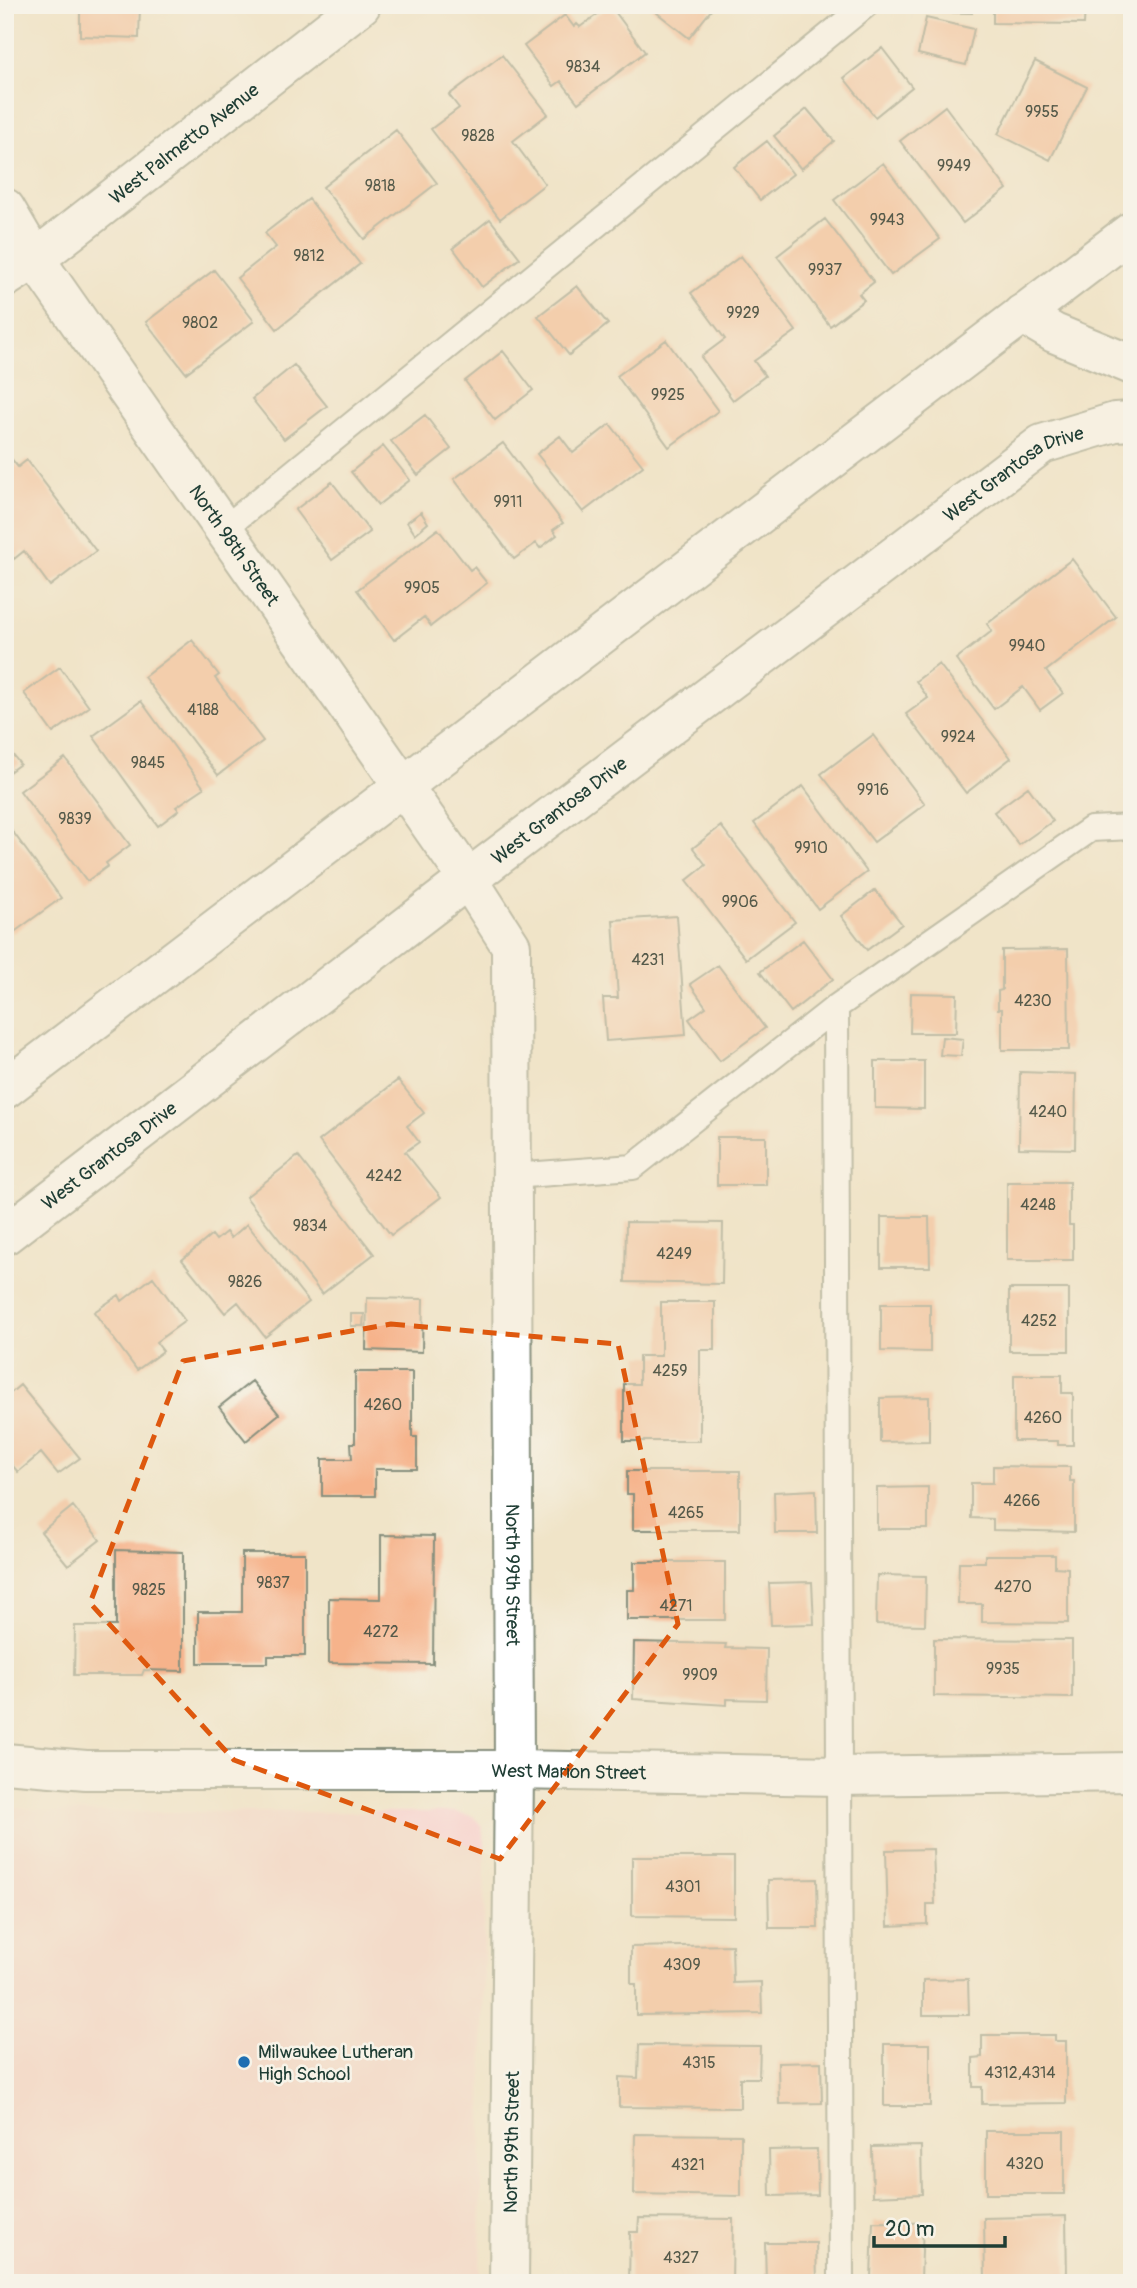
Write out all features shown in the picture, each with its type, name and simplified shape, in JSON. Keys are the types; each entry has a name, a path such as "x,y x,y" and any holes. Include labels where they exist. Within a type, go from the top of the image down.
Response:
{"street":[{"name":"West Palmetto Avenue","path":"20,269 361,5"},
{"name":"North 98th Street","path":"5,208 20,269 224,529 468,879"},
{"path":"5,1090 1132,230"},
{"path":"1022,314 1054,333 1132,365"},
{"name":"West Grantosa Drive","path":"5,1235 468,879 1042,444 1115,422 1132,421"},
{"name":"North 99th Street","path":"468,879 510,946 514,1770 509,2283"},
{"name":"West Marion Street","path":"5,1763 86,1770 514,1770 839,1776 1132,1772"}],"lane":[{"path":"224,529 866,5"},
{"path":"512,1176 633,1167 836,1007 1091,829 1132,827"},
{"path":"836,1007 841,2283"}],"highlighted area":[{"path":"391,1324 618,1344 678,1624 500,1859 234,1760 90,1603 183,1361"}],"shaded area":[{"name":"Milwaukee Lutheran High School","path":"5,1805 51,1812 453,1812 473,1816 481,1825 485,1842 480,2283 5,2283"}],"building":[{"path":"80,5 140,5 139,38 80,36"},
{"path":"610,5 645,52 578,103 561,81 554,86 524,46 565,15 574,27 577,24 580,27"},
{"path":"647,5 715,5 689,38"},
{"path":"926,5 972,5 972,13 926,12"},
{"path":"993,5 1085,5 1084,24 993,23"},
{"path":"926,18 974,29 966,65 918,54"},
{"path":"882,48 912,87 875,117 844,78"},
{"path":"502,55 548,114 513,141 545,184 500,219 431,129 459,108 449,95"},
{"path":"1035,61 1087,87 1050,160 998,134"},
{"path":"945,106 1007,189 963,223 900,141"},
{"path":"807,109 834,141 801,169 774,136"},
{"path":"396,130 437,183 364,239 323,187"},
{"path":"767,141 793,174 760,200 734,167"},
{"path":"883,163 940,239 891,275 834,200"},
{"path":"309,199 360,264 277,329 237,278 276,247 265,233"},
{"path":"490,219 520,258 482,287 453,248"},
{"path":"825,219 874,282 859,294 864,300 830,326 777,256"},
{"path":"741,256 796,331 754,361 765,376 733,400 701,357 725,339 691,293"},
{"path":"214,270 254,321 186,373 146,322"},
{"path":"577,286 608,324 569,355 538,316"},
{"path":"666,340 718,411 669,447 617,376"},
{"path":"503,351 533,390 495,420 465,381"},
{"path":"294,365 327,406 284,439 252,399"},
{"path":"425,415 451,449 418,475 391,441"},
{"path":"610,424 643,466 583,512 537,454 560,436 573,453"},
{"path":"503,443 563,523 553,530 557,535 540,548 536,543 514,559 454,479"},
{"path":"383,446 410,480 378,505 351,472"},
{"path":"5,451 18,467 27,460 96,551 50,586 24,551 14,559 5,548"},
{"path":"332,482 370,532 332,560 295,510"},
{"path":"421,512 428,523 415,534 407,522"},
{"path":"438,529 470,570 474,567 487,583 431,626 424,617 394,640 357,590"},
{"path":"1072,559 1116,617 1046,671 1063,693 1040,710 1023,687 994,709 956,659 992,631 987,624"},
{"path":"192,640 219,675 215,678 263,741 218,775 144,677"},
{"path":"939,664 1011,758 966,793 906,714 928,698 916,681"},
{"path":"60,667 89,707 53,733 24,693"},
{"path":"141,701 204,788 176,807 179,810 158,826 93,736"},
{"path":"873,735 925,804 874,842 821,774"},
{"path":"5,745 20,764 5,775"},
{"path":"65,758 130,845 87,881 20,791"},
{"path":"803,786 867,872 818,909 754,823"},
{"path":"1028,787 1053,821 1019,845 994,812"},
{"path":"5,821 61,898 13,933 5,923"},
{"path":"721,826 795,922 746,959 686,881 706,865 693,848"},
{"path":"875,890 902,924 867,950 841,916"},
{"path":"677,916 686,1035 606,1041 603,998 618,998 613,920"},
{"path":"803,940 833,979 791,1012 760,972"},
{"path":"1068,949 1069,1050 1002,1050 1002,1009 998,1009 998,991 1002,990 1002,950"},
{"path":"718,965 765,1028 720,1061 689,1019 706,1007 690,984"},
{"path":"911,993 957,994 956,1033 910,1033"},
{"path":"942,1037 963,1039 961,1056 940,1055"},
{"path":"875,1061 924,1061 924,1109 875,1108"},
{"path":"1020,1072 1076,1074 1075,1149 1019,1148"},
{"path":"398,1080 424,1113 407,1126 419,1142 405,1152 441,1197 391,1235 319,1141"},
{"path":"717,1137 766,1137 766,1185 717,1185"},
{"path":"298,1156 374,1254 322,1294 246,1197"},
{"path":"1007,1182 1069,1182 1069,1225 1073,1225 1073,1260 1007,1260"},
{"path":"881,1217 929,1217 930,1267 881,1267"},
{"path":"626,1222 723,1223 722,1284 625,1282"},
{"path":"247,1224 309,1302 265,1337 238,1302 225,1313 182,1260 212,1235 216,1240 226,1232 231,1238"},
{"path":"153,1277 185,1321 156,1342 163,1351 137,1370 94,1312 119,1295 122,1301"},
{"path":"1009,1289 1069,1289 1069,1351 1009,1351"},
{"path":"367,1298 423,1299 422,1352 366,1350"},
{"path":"661,1302 715,1302 715,1350 700,1350 700,1441 624,1441 624,1384 639,1384 639,1356 661,1356"},
{"path":"881,1304 930,1304 930,1352 881,1351"},
{"path":"351,1314 364,1314 363,1326 351,1326"},
{"path":"355,1372 412,1372 412,1437 417,1437 417,1469 375,1469 375,1496 322,1496 322,1459 352,1459 351,1443 355,1443"},
{"path":"1014,1375 1062,1375 1062,1393 1073,1393 1073,1445 1058,1445 1058,1441 1014,1441"},
{"path":"252,1381 279,1414 246,1441 219,1407"},
{"path":"20,1385 80,1458 58,1474 41,1453 18,1472 5,1457 5,1398"},
{"path":"929,1397 929,1441 880,1442 880,1398"},
{"path":"993,1466 1070,1467 1070,1481 1074,1481 1074,1532 993,1530 993,1519 971,1518 971,1483 993,1483"},
{"path":"627,1471 740,1471 740,1530 633,1530 633,1494 627,1494"},
{"path":"928,1487 928,1529 877,1529 877,1488"},
{"path":"816,1490 817,1533 775,1533 774,1492"},
{"path":"73,1506 100,1540 68,1565 41,1532"},
{"path":"381,1535 434,1536 433,1664 329,1663 329,1598 381,1599"},
{"path":"116,1550 183,1552 183,1671 144,1670 142,1675 74,1675 75,1626 116,1626"},
{"path":"242,1553 305,1553 305,1656 268,1656 268,1663 198,1663 198,1612 242,1612"},
{"path":"985,1555 1055,1555 1055,1567 1068,1568 1068,1623 982,1622 982,1604 958,1604 959,1562 985,1562"},
{"path":"634,1562 725,1562 725,1620 627,1620 627,1590 634,1590"},
{"path":"877,1575 926,1576 925,1625 876,1624"},
{"path":"812,1582 814,1624 771,1625 769,1583"},
{"path":"934,1639 1072,1640 1072,1698 934,1696"},
{"path":"634,1642 726,1644 725,1648 767,1649 766,1700 727,1699 727,1705 633,1699"},
{"path":"933,1849 935,1904 927,1904 927,1924 888,1926 886,1850"},
{"path":"632,1857 734,1857 734,1917 632,1916"},
{"path":"817,1879 818,1928 769,1928 768,1880"},
{"path":"732,1945 733,1983 761,1982 762,2013 636,2015 636,1984 631,1984 631,1947"},
{"path":"968,1979 969,2015 923,2015 923,1980"},
{"path":"982,2035 1055,2035 1055,2041 1066,2041 1066,2103 982,2104 982,2087 973,2087 973,2058 982,2057"},
{"path":"884,2044 930,2044 930,2106 884,2106"},
{"path":"639,2045 760,2046 759,2078 740,2078 740,2108 619,2107 619,2077 638,2078"},
{"path":"821,2062 822,2103 779,2104 778,2063"},
{"path":"986,2131 1064,2131 1064,2194 986,2194"},
{"path":"635,2134 741,2135 741,2196 634,2194"},
{"path":"921,2146 922,2194 873,2196 872,2147"},
{"path":"817,2149 818,2195 770,2196 769,2150"},
{"path":"1066,2216 1067,2280 985,2282 984,2218"},
{"path":"639,2218 733,2219 732,2283 629,2283 630,2232 638,2232"},
{"path":"873,2222 923,2223 921,2279 871,2278"},
{"path":"765,2243 816,2243 817,2283 766,2283"}],"place":[{"name":"Milwaukee Lutheran High School","path":"244,2062"}]}
